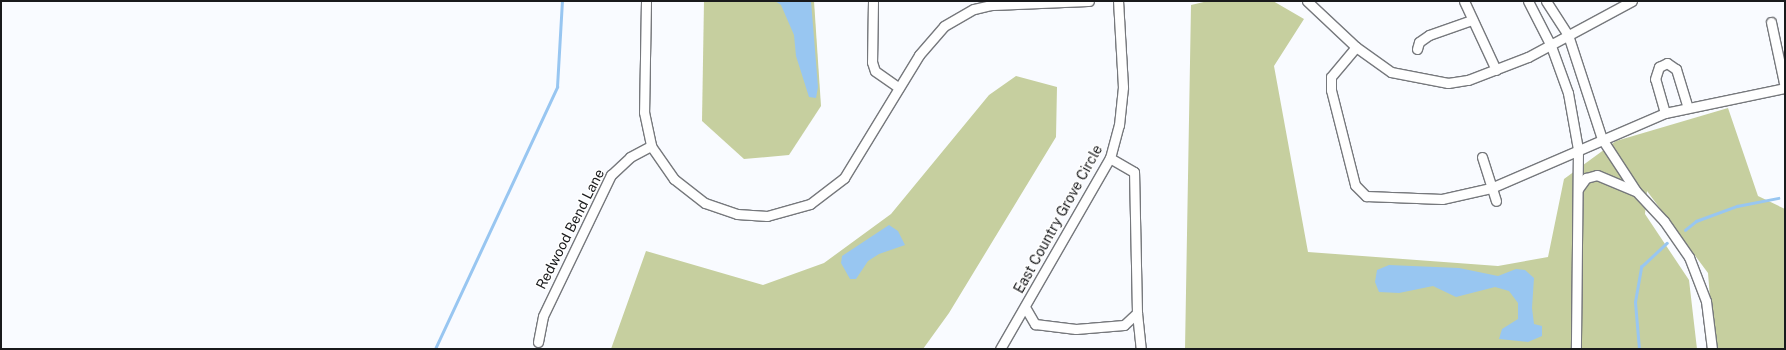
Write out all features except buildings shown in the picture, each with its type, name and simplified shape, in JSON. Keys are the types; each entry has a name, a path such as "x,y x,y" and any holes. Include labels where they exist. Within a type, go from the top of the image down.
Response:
{"street":[{"path":"646,1 644,112 651,146 674,179 705,203 737,214 783,213 810,204 844,178 898,88 929,42 944,26 974,9 1020,2 1089,1"},
{"path":"873,1 872,62 875,71 898,88"},
{"name":"East Country Grove Circle","path":"1000,349 1110,158 1119,125 1123,87 1118,1"},
{"path":"1464,1 1496,70"},
{"path":"1528,1 1551,46 1568,93 1578,149 1576,349"},
{"path":"1546,1 1568,35 1602,139 1636,191 1664,221 1690,257 1706,301 1712,349"},
{"path":"1311,2 1356,47 1391,72 1427,81 1468,80 1496,70 1551,46 1568,35 1632,1"},
{"path":"1417,49 1419,42 1429,35 1472,20"},
{"path":"1356,47 1331,77 1331,90 1355,184 1366,196 1442,199 1491,188 1578,149 1665,113 1687,106 1785,88 1771,22"},
{"path":"1665,113 1655,79 1659,67 1666,63 1676,69 1687,106"},
{"name":"Redwood Bend Lane","path":"538,342 543,316 603,190 618,167 651,146"},
{"path":"1482,157 1496,201"},
{"path":"1110,158 1134,172 1137,313 1141,349"},
{"path":"1578,189 1586,178 1596,175 1636,191"},
{"path":"1025,307 1035,324 1076,329 1124,325 1137,313"}],"green space":[{"path":"704,1 814,1 821,106 789,155 744,159 702,121"},
{"path":"1208,1 1273,1 1304,19 1274,66 1308,252 1498,266 1548,257 1564,179 1616,141 1728,108 1758,196 1785,209 1785,349 1714,349 1708,273 1647,191 1645,214 1689,280 1697,349 1185,349 1191,5"},
{"path":"1016,76 1057,87 1056,137 949,313 923,349 611,349 646,251 763,285 824,263 891,214 989,95"}],"water":[{"path":"775,1 811,1 818,87 816,98 809,97 796,56 794,35 781,5"},
{"path":"889,225 898,231 905,245 879,254 868,261 856,279 850,279 841,263 842,256"},
{"path":"1389,265 1459,268 1498,276 1516,269 1525,270 1534,278 1532,308 1534,324 1542,326 1542,336 1528,342 1499,339 1502,329 1518,319 1518,303 1509,291 1495,287 1456,297 1433,286 1399,293 1379,292 1375,282 1377,270"}],"waterway":[{"path":"435,349 557,87 562,1"},
{"path":"1685,230 1696,221 1737,206 1778,198"},
{"path":"1639,349 1635,302 1641,267 1667,243"}]}
